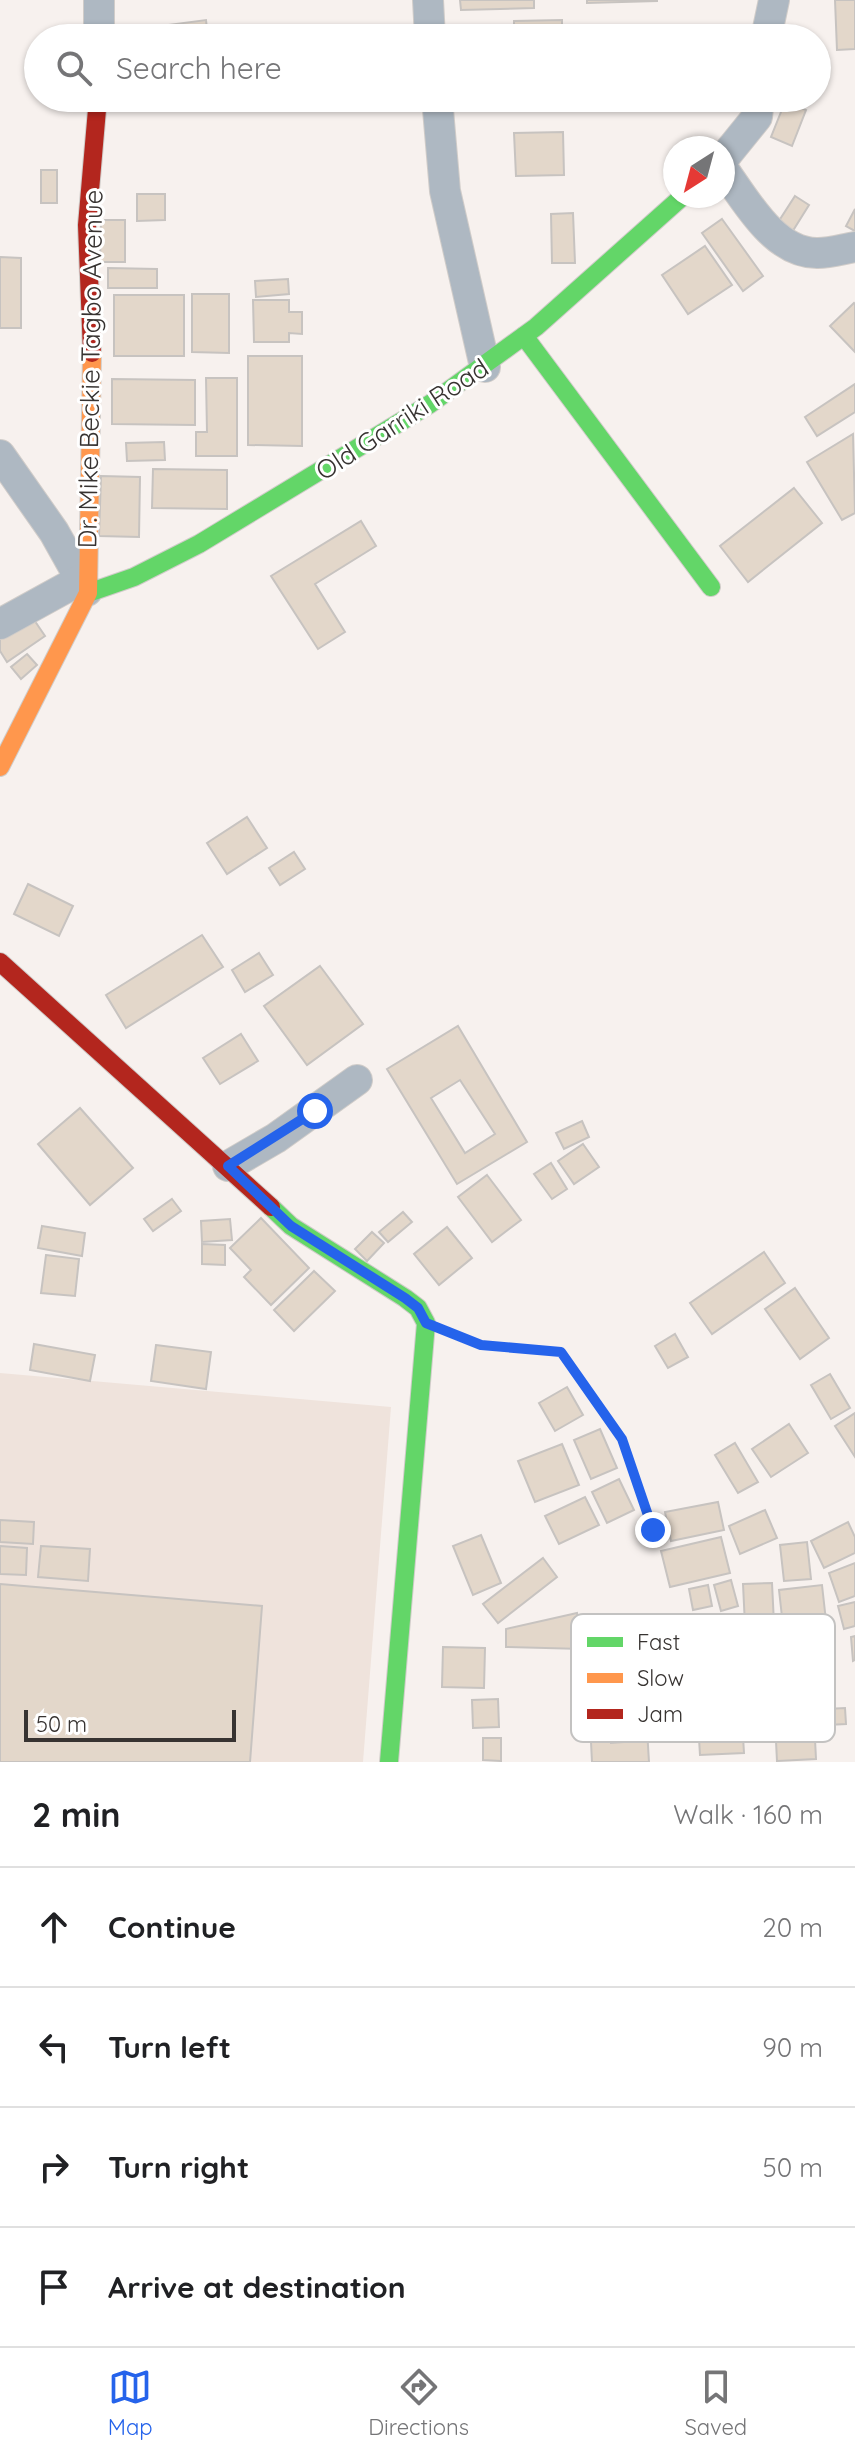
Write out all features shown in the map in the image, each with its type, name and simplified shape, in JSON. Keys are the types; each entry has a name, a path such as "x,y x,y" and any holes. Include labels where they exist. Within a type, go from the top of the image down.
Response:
{"street":[{"path":"99,0 99,24"},
{"path":"428,0 429,24"},
{"path":"769,24 774,0"},
{"name":"Dr. Mike Beckie Tagbo Avenue","path":"84,586 92,333 87,225 97,112"},
{"path":"438,112 445,191 485,367"},
{"path":"735,144 757,117 758,112"},
{"path":"735,185 765,226 790,245 815,253 855,247"},
{"name":"Old Garriki Road","path":"84,586 123,584 232,525 350,455 485,367 669,208"},
{"path":"524,336 711,587"},
{"path":"0,455 54,532 84,586"},
{"path":"0,624 84,586"},
{"path":"0,767 84,586"},
{"path":"0,962 291,1226 405,1298 418,1308 426,1323 409,1556 389,1762"},
{"path":"228,1166 276,1138 357,1080"}],"path":[{"path":"426,1323 481,1345 561,1352 622,1439 653,1530"}],"shaded area":[{"path":"0,1373 391,1407 363,1762 0,1762"}],"building":[{"path":"460,0 534,0 534,8 461,10"},
{"path":"587,0 657,0 657,1 587,3"},
{"path":"835,0 855,0 855,49 837,50"},
{"path":"206,20 206,24 175,24"},
{"path":"562,20 562,24 514,24 514,21"},
{"path":"781,112 805,112 792,146 771,137"},
{"path":"563,132 564,175 516,176 514,133"},
{"path":"41,170 57,170 57,203 41,203"},
{"path":"137,194 165,194 165,220 137,221"},
{"path":"795,196 809,205 789,237 775,227"},
{"path":"855,209 855,231 846,226"},
{"path":"573,213 575,263 552,263 551,214"},
{"path":"722,219 763,276 743,291 702,233"},
{"path":"101,220 125,220 125,262 100,262"},
{"path":"705,246 732,285 688,314 662,275"},
{"path":"0,257 21,258 21,328 0,328"},
{"path":"108,268 157,269 157,288 108,288"},
{"path":"288,279 289,294 256,297 255,281"},
{"path":"192,294 229,294 229,353 192,352"},
{"path":"114,295 184,295 184,356 114,356"},
{"path":"253,300 289,300 289,312 302,312 302,334 289,333 289,342 254,342"},
{"path":"855,304 855,352 830,326"},
{"path":"248,356 302,356 302,446 248,445"},
{"path":"206,378 237,378 237,456 196,456 196,432 207,432"},
{"path":"112,379 195,380 195,425 112,424"},
{"path":"855,384 855,412 817,436 805,417"},
{"path":"853,434 855,513 842,520 807,462"},
{"path":"164,442 165,460 127,461 126,443"},
{"path":"153,469 227,470 227,509 152,508"},
{"path":"101,476 140,477 139,537 99,536"},
{"path":"794,488 822,523 748,582 720,546"},
{"path":"361,521 376,546 315,584 345,632 318,649 271,576"},
{"path":"28,611 45,636 7,662 0,651 0,630"},
{"path":"27,654 37,665 21,679 11,667"},
{"path":"247,817 267,848 227,874 207,843"},
{"path":"294,852 305,869 280,885 269,868"},
{"path":"28,884 73,906 59,936 14,914"},
{"path":"202,935 223,967 126,1028 106,995"},
{"path":"259,953 273,975 245,992 232,970"},
{"path":"320,966 363,1024 307,1065 264,1006"},
{"path":"458,1026 527,1142 457,1184 387,1069","holes":["460,1080 495,1134 465,1153 431,1098"]},
{"path":"241,1034 258,1061 220,1084 203,1058"},
{"path":"80,1108 133,1168 90,1205 38,1144"},
{"path":"582,1121 589,1137 564,1149 556,1133"},
{"path":"583,1144 599,1167 574,1184 558,1161"},
{"path":"551,1163 567,1189 552,1199 534,1174"},
{"path":"487,1175 521,1220 492,1242 458,1197"},
{"path":"172,1199 181,1211 153,1231 144,1219"},
{"path":"403,1212 412,1222 388,1242 379,1232"},
{"path":"261,1218 309,1268 271,1305 244,1277 251,1270 230,1248"},
{"path":"230,1219 232,1240 202,1242 201,1221"},
{"path":"42,1226 85,1233 82,1256 38,1248"},
{"path":"447,1227 472,1258 439,1285 414,1254"},
{"path":"372,1232 384,1243 367,1261 355,1249"},
{"path":"202,1244 225,1245 225,1265 202,1264"},
{"path":"764,1252 785,1283 712,1334 690,1303"},
{"path":"46,1255 79,1259 75,1296 41,1293"},
{"path":"314,1271 335,1291 294,1331 274,1310"},
{"path":"795,1288 829,1338 800,1359 765,1309"},
{"path":"675,1334 688,1357 668,1368 655,1346"},
{"path":"34,1344 95,1355 90,1381 30,1370"},
{"path":"156,1345 211,1352 206,1389 151,1381"},
{"path":"830,1374 850,1408 831,1419 811,1385"},
{"path":"567,1387 583,1415 555,1431 539,1403"},
{"path":"855,1413 855,1457 835,1426"},
{"path":"789,1424 808,1453 771,1477 752,1449"},
{"path":"600,1429 617,1468 591,1479 574,1440"},
{"path":"735,1443 758,1482 738,1493 715,1455"},
{"path":"562,1444 579,1485 535,1502 518,1461"},
{"path":"619,1479 634,1510 607,1523 592,1492"},
{"path":"585,1497 599,1525 559,1544 545,1516"},
{"path":"718,1502 724,1530 671,1541 665,1512"},
{"path":"765,1510 777,1538 740,1554 729,1526"},
{"path":"0,1520 34,1522 33,1544 0,1542"},
{"path":"848,1522 855,1537 855,1553 824,1568 811,1541"},
{"path":"481,1535 501,1583 473,1595 453,1546"},
{"path":"721,1537 730,1573 670,1587 661,1551"},
{"path":"807,1542 811,1579 784,1581 780,1545"},
{"path":"0,1546 27,1548 26,1575 0,1574"},
{"path":"41,1546 90,1549 88,1581 38,1577"},
{"path":"543,1558 557,1577 498,1623 483,1604"},
{"path":"855,1563 855,1596 839,1602 829,1573"},
{"path":"731,1580 738,1606 721,1611 714,1585"},
{"path":"772,1583 774,1614 744,1614 743,1584"},
{"path":"0,1584 262,1606 250,1762 0,1762"},
{"path":"708,1585 712,1606 693,1610 689,1589"},
{"path":"822,1585 825,1614 782,1614 779,1590"},
{"path":"855,1602 855,1626 844,1629 838,1606"},
{"path":"571,1614 571,1649 506,1647 506,1629"},
{"path":"855,1636 855,1660 853,1661 851,1637"},
{"path":"443,1647 485,1648 484,1688 442,1687"},
{"path":"498,1699 499,1727 473,1728 472,1700"},
{"path":"845,1708 846,1724 835,1725 835,1709"},
{"path":"483,1738 501,1738 501,1761 483,1760"},
{"path":"591,1742 648,1742 649,1762 592,1762"},
{"path":"699,1742 743,1742 744,1753 700,1755"},
{"path":"776,1742 815,1742 816,1759 777,1761"}],"traffic: fast":[{"path":"88,593 134,577 199,544 430,404 536,327 670,208"},
{"path":"524,336 711,587"},
{"path":"271,1207 291,1226 405,1298 418,1308 426,1323 389,1762"}],"traffic: slow":[{"path":"0,767 88,593 92,353"}],"traffic: jam":[{"path":"92,353 87,225 97,112"},
{"path":"0,962 271,1207"}],"route":[{"path":"315,1111 261,1148 228,1166 291,1226 405,1298 418,1308 426,1323 481,1345 561,1352 622,1439 653,1530"}]}
